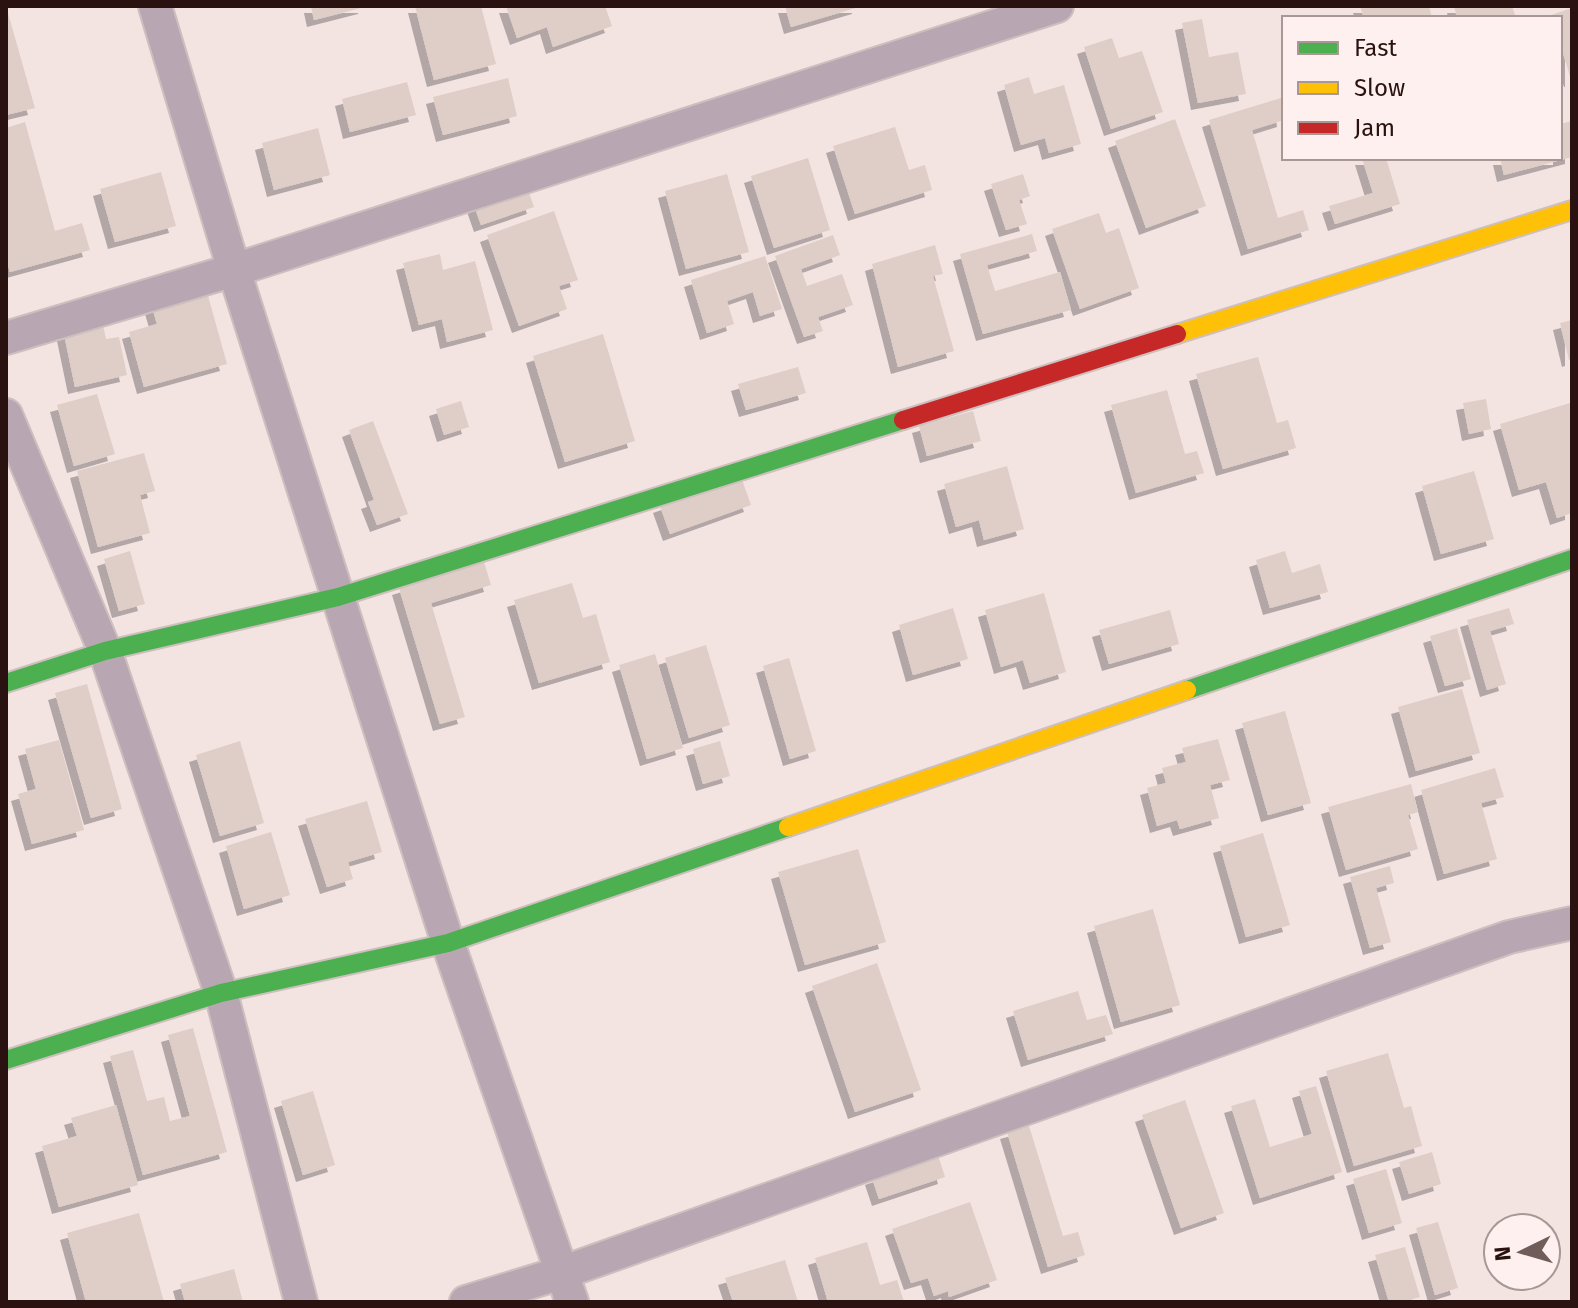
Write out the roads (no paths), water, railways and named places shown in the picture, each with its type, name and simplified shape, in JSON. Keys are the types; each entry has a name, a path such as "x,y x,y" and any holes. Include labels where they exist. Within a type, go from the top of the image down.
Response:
{"street":[{"path":"155,6 234,270 448,943 567,1288"},
{"path":"6,338 234,270 1057,6"},
{"path":"6,683 105,651 338,597 1572,210"},
{"path":"6,415 105,651 221,993 301,1302"},
{"path":"6,1060 221,993 448,943 1572,559"},
{"path":"466,1302 567,1288 1509,937 1572,923"}]}
